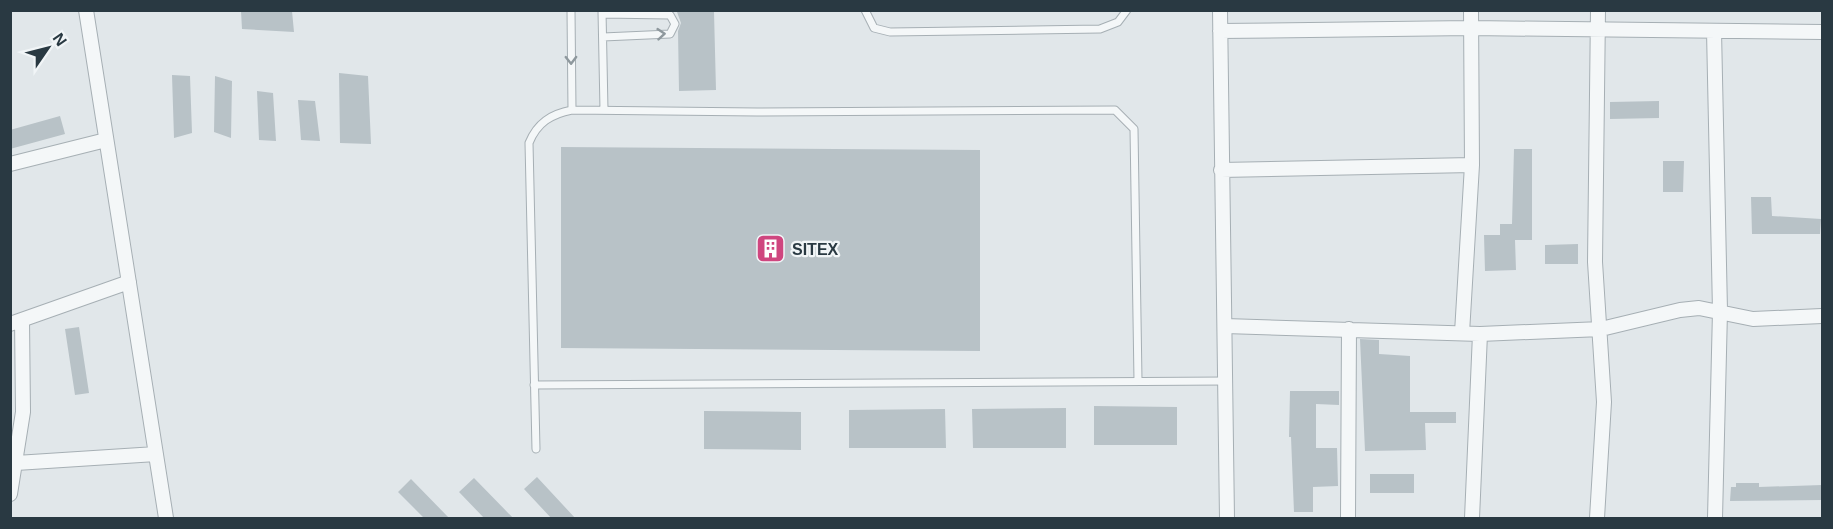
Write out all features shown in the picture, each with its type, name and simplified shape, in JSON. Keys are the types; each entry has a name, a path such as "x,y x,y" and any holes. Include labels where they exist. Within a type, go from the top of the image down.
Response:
{"street":[{"path":"86,10 166,519"},
{"path":"1220,10 1221,170 1227,381 1227,519"},
{"path":"1462,333 1472,165 1471,10"},
{"path":"1596,519 1604,402 1595,262 1598,10"},
{"path":"1220,31 1471,28 1822,32"},
{"path":"1714,31 1720,311 1715,519"},
{"path":"10,164 106,140"},
{"path":"1221,170 1472,165"},
{"path":"10,494 23,412 16,322 129,282"},
{"path":"1225,326 1480,334 1601,329 1680,310 1720,311 1753,319 1822,316"},
{"path":"1348,519 1349,329"},
{"path":"1472,519 1480,334"},
{"path":"16,464 156,454"}],"lane":[{"path":"571,10 572,110"},
{"path":"865,10 874,28 890,32 1100,29 1118,22 1127,10"},
{"path":"603,37 670,34 675,24 670,15 602,12 604,110"},
{"path":"536,449 529,143 534,132 549,117 572,110 1115,110 1134,129 1138,380"},
{"path":"534,385 1227,381"}],"building":[{"path":"241,11 292,11 294,32 242,29"},
{"path":"677,12 714,12 716,90 679,91 678,31 681,23"},
{"path":"339,73 368,76 371,144 340,143"},
{"path":"172,75 190,76 192,133 174,138"},
{"path":"215,76 232,81 231,138 214,132"},
{"path":"257,91 273,93 276,141 259,140"},
{"path":"298,100 315,101 320,141 301,140"},
{"path":"1659,101 1659,118 1610,119 1610,102"},
{"path":"60,116 65,134 10,149 10,130"},
{"name":"SITEX","path":"561,147 980,150 980,351 561,348"},
{"path":"1514,149 1532,149 1532,240 1515,240 1516,270 1485,271 1484,235 1500,235 1500,224 1512,224"},
{"path":"1663,161 1684,161 1683,192 1663,192"},
{"path":"1751,197 1771,197 1772,216 1821,219 1820,234 1752,234"},
{"path":"1578,244 1578,264 1545,264 1545,245"},
{"path":"79,327 89,393 75,395 65,329"},
{"path":"1360,339 1379,340 1379,354 1410,356 1410,412 1456,412 1456,423 1425,423 1426,450 1365,451"},
{"path":"1290,391 1339,391 1339,405 1316,404 1316,448 1337,448 1338,486 1313,487 1313,512 1294,512 1291,437 1289,437"},
{"path":"1094,406 1177,407 1177,445 1094,445"},
{"path":"1066,408 1066,448 973,448 972,409"},
{"path":"945,409 946,448 849,448 849,410"},
{"path":"704,411 801,412 801,450 704,449"},
{"path":"1370,474 1414,474 1414,493 1370,493"},
{"path":"537,477 576,519 552,519 524,489"},
{"path":"474,478 514,519 485,519 459,492"},
{"path":"411,479 450,519 425,519 398,492"},
{"path":"1736,483 1759,483 1759,487 1822,485 1822,500 1730,501 1731,487 1736,487"}],"place":[{"name":"SITEX","path":"771,249"}]}
